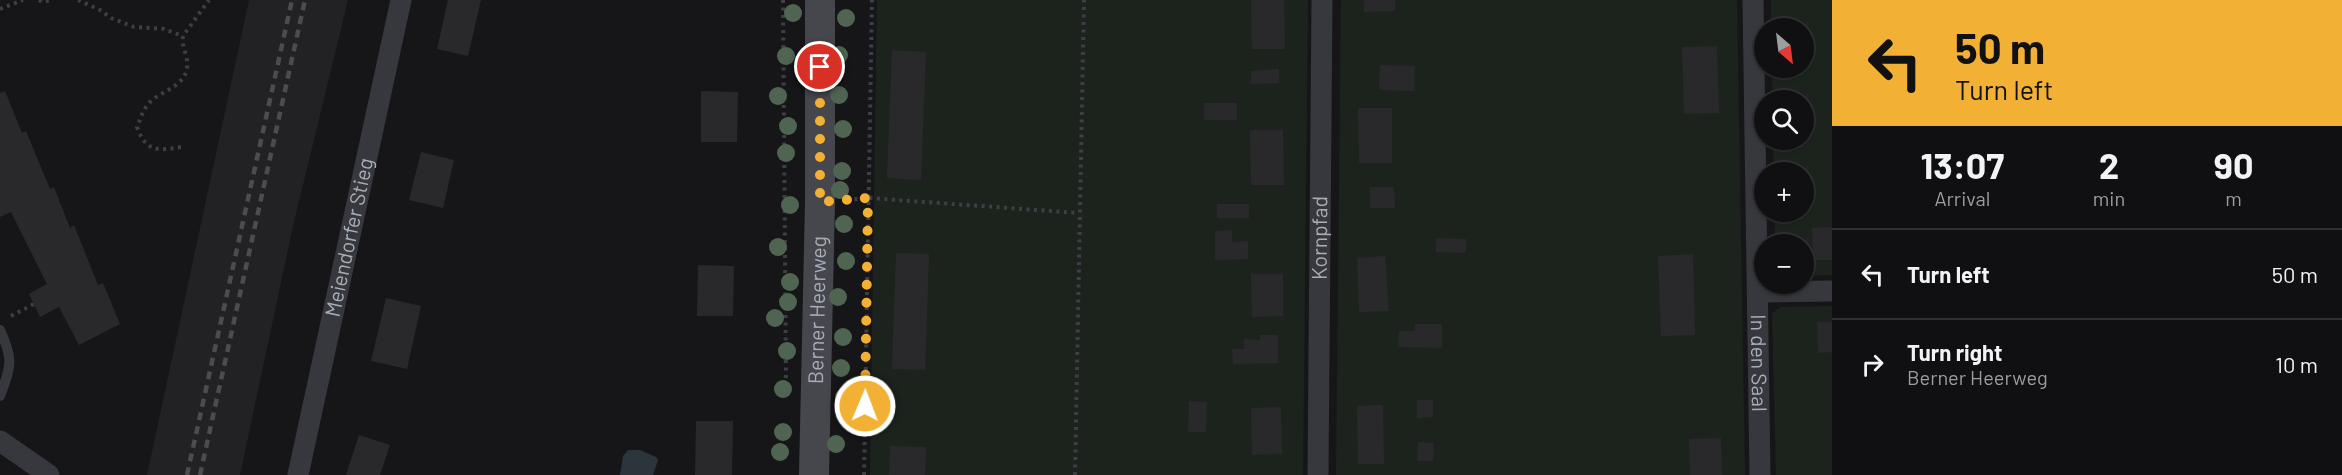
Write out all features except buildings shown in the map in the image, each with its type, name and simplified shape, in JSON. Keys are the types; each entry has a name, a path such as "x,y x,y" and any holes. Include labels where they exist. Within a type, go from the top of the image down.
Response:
{"main road":[{"name":"Berner Heerweg","path":"814,475 820,202 820,0"}],"street":[{"name":"Meiendorfer Stieg","path":"298,475 400,0"},
{"name":"Kornpfad","path":"1318,475 1322,0"},
{"name":"In den Saal","path":"1754,0 1758,234"},
{"path":"1814,291 1832,291"},
{"name":"In den Saal","path":"1759,294 1760,475"},
{"path":"0,441 49,475"}],"lane":[{"path":"0,330 8,347 11,365 0,396"}],"path":[{"path":"0,9 23,0"},
{"path":"39,0 42,2 52,0"},
{"path":"78,0 111,18 134,27 164,29 183,36"},
{"path":"181,147 164,150 152,148 142,141 137,127 143,111 151,101 181,81 187,69 183,36 210,0"},
{"path":"783,0 786,392"},
{"path":"864,475 872,0"},
{"path":"1076,475 1084,0"},
{"path":"820,202 868,198 1079,213"},
{"path":"8,317 34,304"}],"shaded area":[{"path":"249,0 348,0 293,226 240,475 147,475"},
{"path":"877,0 1308,0 1303,475 870,475"},
{"path":"1341,0 1737,0 1745,475 1336,475"},
{"path":"1771,0 1832,0 1832,275 1814,276 1814,234 1775,234 1775,222 1814,222 1814,162 1774,162 1773,150 1814,150 1814,90 1773,90 1772,78 1814,78 1814,18 1771,18"},
{"path":"1832,306 1832,475 1776,475 1772,313 1781,307"},
{"path":"628,450 640,450 656,457 658,460 653,475 620,475 623,456"}],"railway":[{"path":"187,475 292,0"},
{"path":"200,475 305,0"}],"route":[{"path":"820,67 820,202 868,198 865,406"}]}
